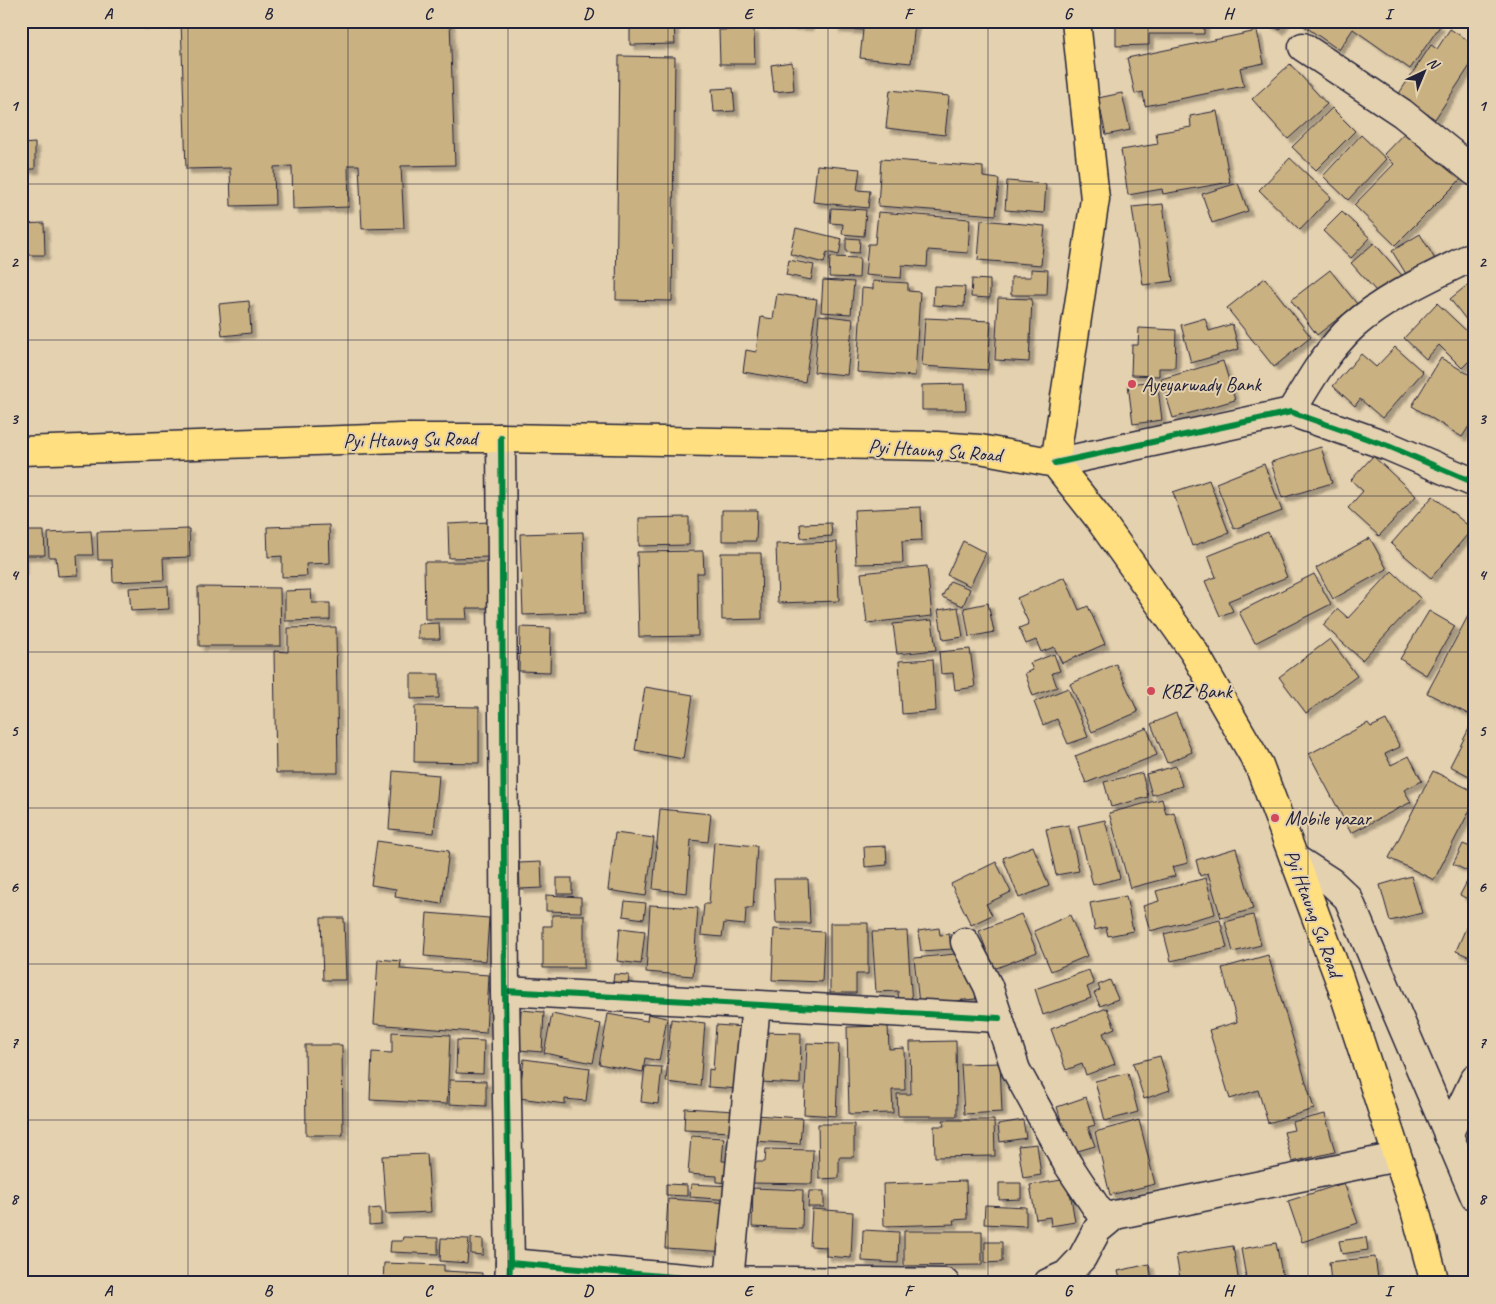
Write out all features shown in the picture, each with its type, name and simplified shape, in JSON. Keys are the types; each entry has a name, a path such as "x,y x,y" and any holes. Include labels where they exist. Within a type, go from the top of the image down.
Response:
{"main road":[{"path":"1055,463 1095,199 1076,21"},
{"name":"Pyi Htaung Su Road","path":"21,451 390,439 501,438 937,446 980,449 1055,463 1097,516 1194,652 1259,765 1339,978 1415,1210 1436,1283"}],"street":[{"path":"1303,47 1402,113 1475,172"},
{"path":"1291,412 1319,365 1353,326 1400,293 1475,255"},
{"path":"1055,463 1291,412 1388,446 1475,483"},
{"path":"501,438 509,1273 714,1281 945,1283"},
{"path":"1294,858 1331,882 1348,898 1475,1197"},
{"path":"965,942 988,986 1016,1070 1067,1163 1106,1222"},
{"path":"505,991 999,1018"},
{"path":"714,1281 756,1005"},
{"path":"1448,1135 1475,1078"},
{"path":"1048,1283 1082,1270 1097,1230 1115,1214 1397,1157"}],"building":[{"path":"139,21 172,21 172,23 139,24"},
{"path":"181,21 450,21 455,165 401,166 404,228 362,229 359,165 348,165 349,207 293,209 292,166 274,167 275,205 231,206 230,168 186,169"},
{"path":"630,21 674,21 675,44 630,45"},
{"path":"765,21 809,21 809,26 765,24"},
{"path":"836,21 915,21 911,63 860,58 863,30 835,28"},
{"path":"1116,21 1204,21 1204,34 1149,34 1149,45 1116,46"},
{"path":"1263,21 1285,21 1280,30"},
{"path":"1301,21 1434,21 1440,26 1410,69 1353,29 1339,50 1300,23"},
{"path":"754,29 755,64 720,64 719,30"},
{"path":"1450,29 1475,45 1475,58 1435,119 1398,95 1431,45 1437,49"},
{"path":"1257,31 1264,63 1240,68 1244,86 1145,106 1143,92 1135,94 1127,58"},
{"path":"619,56 675,57 672,301 616,300"},
{"path":"792,62 794,90 774,92 771,65"},
{"path":"1290,64 1327,104 1288,139 1252,99"},
{"path":"733,88 735,111 714,112 712,89"},
{"path":"890,90 949,96 945,135 886,128"},
{"path":"1122,93 1130,130 1106,135 1098,98"},
{"path":"1332,108 1355,131 1316,170 1292,147"},
{"path":"1217,111 1230,182 1163,194 1162,189 1128,195 1121,150 1158,144 1156,133 1191,127 1190,116"},
{"path":"1409,128 1461,179 1395,245 1354,205 1394,164 1384,154"},
{"path":"1361,135 1386,159 1348,200 1323,176"},
{"path":"35,143 35,169 21,169 21,144"},
{"path":"1290,158 1331,197 1300,230 1259,190"},
{"path":"881,159 983,167 983,177 999,179 996,215 878,206"},
{"path":"817,165 860,169 857,190 870,191 868,208 813,202"},
{"path":"1007,181 1046,184 1044,213 1005,210"},
{"path":"1238,183 1248,211 1212,223 1202,194"},
{"path":"1163,204 1173,281 1143,285 1132,207"},
{"path":"831,208 866,210 864,236 842,234 843,224 830,223"},
{"path":"878,212 970,219 968,253 928,250 927,267 902,265 901,278 865,275 868,244 875,244"},
{"path":"1342,212 1370,238 1351,258 1323,231"},
{"path":"981,220 1045,226 1041,265 978,260"},
{"path":"44,223 45,255 27,255 27,249 21,249 21,224"},
{"path":"796,228 842,239 839,255 827,252 824,263 790,254"},
{"path":"1420,234 1439,266 1411,282 1392,251"},
{"path":"846,238 860,239 859,253 846,252"},
{"path":"1374,243 1406,280 1384,300 1351,263"},
{"path":"830,257 860,258 859,278 829,277"},
{"path":"789,260 814,265 811,280 786,275"},
{"path":"1031,269 1048,270 1047,295 1011,295 1011,277 1031,277"},
{"path":"1330,270 1357,304 1317,335 1291,300"},
{"path":"1265,278 1311,337 1274,367 1227,308"},
{"path":"972,279 990,280 990,298 971,297"},
{"path":"823,280 854,282 851,314 821,312"},
{"path":"873,281 908,283 908,291 920,292 915,376 857,372 862,288 873,289"},
{"path":"1471,282 1475,286 1475,316 1468,322 1450,299"},
{"path":"934,286 965,287 964,307 933,305"},
{"path":"777,294 817,299 805,382 743,372 746,350 756,352 761,317 773,319"},
{"path":"998,298 1032,299 1029,362 995,360"},
{"path":"249,301 251,333 222,336 219,304"},
{"path":"1437,303 1475,339 1475,355 1462,368 1439,345 1426,359 1404,338"},
{"path":"819,315 853,319 847,375 814,372"},
{"path":"925,318 991,321 988,370 922,366"},
{"path":"1205,318 1209,331 1232,324 1239,349 1191,363 1181,325"},
{"path":"1139,328 1176,330 1175,368 1159,368 1159,376 1131,375 1132,345 1138,345"},
{"path":"1395,347 1423,372 1382,418 1360,399 1355,406 1333,386 1361,354 1376,367"},
{"path":"1441,358 1475,378 1475,417 1462,437 1412,406"},
{"path":"1223,361 1235,400 1173,418 1161,379"},
{"path":"1157,381 1162,420 1133,424 1128,384"},
{"path":"965,384 966,410 922,410 922,385"},
{"path":"1321,447 1332,483 1282,498 1271,462"},
{"path":"1373,456 1416,496 1379,536 1348,508 1363,491 1351,480"},
{"path":"1264,464 1282,511 1234,529 1216,483"},
{"path":"1209,480 1229,533 1192,546 1173,492"},
{"path":"1433,496 1472,529 1431,578 1391,544"},
{"path":"921,507 922,540 902,541 903,563 856,564 854,510"},
{"path":"722,510 757,510 756,541 722,541"},
{"path":"689,517 689,545 639,546 639,518"},
{"path":"489,522 490,557 449,558 448,524"},
{"path":"831,523 832,536 801,538 800,524"},
{"path":"329,525 330,563 306,564 307,576 282,577 282,556 268,557 267,527"},
{"path":"189,529 190,557 163,558 164,580 113,582 112,560 98,560 97,532"},
{"path":"21,531 44,531 45,555 23,555 23,571 21,571"},
{"path":"91,531 93,555 77,555 78,575 58,576 56,557 49,557 48,533"},
{"path":"583,532 585,613 523,615 520,534"},
{"path":"1268,532 1287,577 1228,601 1233,611 1220,616 1205,581 1216,577 1208,556"},
{"path":"1370,538 1387,569 1333,599 1316,568"},
{"path":"963,541 986,553 970,586 947,575"},
{"path":"837,542 839,601 778,603 776,544"},
{"path":"703,551 704,573 697,573 698,636 639,637 637,552"},
{"path":"721,553 761,553 762,619 722,620"},
{"path":"424,562 491,562 492,608 466,608 467,619 425,619"},
{"path":"927,566 932,616 867,623 861,573"},
{"path":"1392,571 1420,598 1362,660 1323,625 1338,609 1348,618"},
{"path":"1314,574 1331,604 1255,643 1239,612"},
{"path":"1065,577 1079,610 1088,606 1105,644 1062,663 1054,647 1041,652 1036,640 1026,644 1019,628 1029,624 1017,598"},
{"path":"950,581 970,589 963,606 942,597"},
{"path":"168,586 169,609 131,611 129,588"},
{"path":"198,587 280,588 281,646 199,646"},
{"path":"311,590 312,603 330,603 330,620 285,621 285,591"},
{"path":"988,603 994,632 969,637 964,608"},
{"path":"958,607 963,637 943,640 938,610"},
{"path":"1429,611 1455,626 1426,675 1400,659"},
{"path":"1468,616 1475,619 1475,701 1468,714 1427,693"},
{"path":"932,620 936,650 897,654 893,624"},
{"path":"439,623 440,639 418,639 418,624"},
{"path":"336,627 338,773 276,773 274,651 288,652 288,628"},
{"path":"520,627 551,628 550,672 519,671"},
{"path":"1330,639 1357,676 1306,713 1279,677"},
{"path":"970,649 975,687 955,690 953,673 941,674 939,652"},
{"path":"1054,654 1060,671 1052,673 1057,687 1033,696 1025,673 1033,670 1030,663"},
{"path":"933,659 936,711 902,714 899,661"},
{"path":"1116,664 1138,712 1092,732 1070,684"},
{"path":"411,674 439,674 439,698 411,699"},
{"path":"645,687 693,695 683,759 635,750"},
{"path":"1068,688 1088,737 1068,744 1057,719 1043,725 1034,702"},
{"path":"415,706 479,707 479,763 414,762"},
{"path":"1176,713 1192,752 1167,763 1151,724"},
{"path":"1475,717 1475,779 1450,766"},
{"path":"1386,720 1400,747 1385,754 1391,765 1409,756 1422,781 1404,790 1411,802 1351,833 1309,754 1368,723 1371,727"},
{"path":"1147,728 1157,755 1086,783 1075,756"},
{"path":"1176,766 1182,786 1152,795 1146,774"},
{"path":"393,771 439,775 434,833 389,829"},
{"path":"1433,771 1475,792 1475,800 1434,880 1389,858"},
{"path":"1142,773 1148,797 1111,807 1104,782"},
{"path":"1162,799 1166,814 1174,812 1188,863 1172,867 1175,876 1130,888 1109,813"},
{"path":"660,809 711,814 708,842 691,840 687,893 653,889"},
{"path":"1105,820 1120,878 1093,885 1078,826"},
{"path":"1069,825 1079,871 1056,875 1046,829"},
{"path":"615,833 654,838 646,896 608,890"},
{"path":"377,841 449,851 442,904 395,897 396,889 371,885"},
{"path":"714,842 757,846 753,908 746,908 745,925 724,923 722,937 701,935 704,904 709,904"},
{"path":"1463,844 1475,849 1475,875 1453,864"},
{"path":"886,846 887,865 865,867 864,847"},
{"path":"1033,846 1049,886 1019,898 1003,858"},
{"path":"1236,848 1253,909 1221,918 1208,873 1200,876 1196,860"},
{"path":"541,862 542,888 520,889 519,863"},
{"path":"996,862 1011,892 986,904 992,915 971,925 951,884"},
{"path":"1411,876 1422,913 1390,921 1380,885"},
{"path":"1470,876 1475,879 1475,903 1460,895"},
{"path":"557,878 572,878 572,894 557,894"},
{"path":"1206,878 1215,914 1150,931 1143,906 1159,901 1156,891"},
{"path":"774,879 808,879 810,923 776,923"},
{"path":"546,895 581,897 581,912 546,911"},
{"path":"1126,896 1133,931 1108,936 1106,927 1095,930 1090,903"},
{"path":"625,901 646,903 644,919 623,916"},
{"path":"650,905 698,908 693,976 646,972"},
{"path":"1475,910 1475,959 1456,951"},
{"path":"427,913 489,918 486,961 424,956"},
{"path":"1021,914 1037,952 994,969 979,931"},
{"path":"552,915 584,915 584,968 543,968 543,926 552,926"},
{"path":"1070,915 1087,956 1051,971 1034,931"},
{"path":"1253,915 1261,945 1233,952 1225,922"},
{"path":"321,918 344,918 346,980 323,980"},
{"path":"1220,920 1227,948 1171,961 1164,934"},
{"path":"830,923 868,923 868,974 856,974 856,993 830,993"},
{"path":"620,928 645,931 641,964 617,961"},
{"path":"939,928 940,935 949,934 952,949 921,951 918,931"},
{"path":"774,929 824,932 822,982 772,980"},
{"path":"907,931 912,1005 899,1006 898,991 876,992 872,932"},
{"path":"966,953 968,979 975,979 976,999 919,1004 914,958"},
{"path":"1268,955 1314,1109 1268,1123 1258,1090 1230,1099 1209,1030 1237,1022 1222,968"},
{"path":"378,959 401,961 400,969 489,975 486,1033 374,1024"},
{"path":"1089,970 1094,984 1087,987 1091,998 1043,1015 1035,989"},
{"path":"614,974 629,975 628,991 612,990"},
{"path":"1110,980 1118,999 1100,1006 1094,993 1100,990 1098,985"},
{"path":"1107,1008 1115,1028 1103,1033 1115,1064 1086,1075 1082,1064 1066,1070 1051,1029"},
{"path":"521,1010 544,1012 542,1052 519,1050"},
{"path":"552,1014 601,1024 593,1063 544,1053"},
{"path":"608,1014 647,1021 648,1014 667,1018 659,1061 645,1058 643,1072 599,1064"},
{"path":"671,1019 705,1023 700,1086 666,1082"},
{"path":"716,1025 745,1027 742,1089 708,1087 709,1069 713,1070"},
{"path":"888,1026 889,1049 904,1048 905,1090 892,1090 893,1113 849,1114 847,1027"},
{"path":"392,1032 450,1035 447,1104 370,1100 372,1052 392,1053"},
{"path":"763,1032 801,1033 800,1084 761,1082"},
{"path":"457,1040 484,1041 483,1074 456,1073"},
{"path":"956,1041 957,1116 898,1116 897,1094 911,1094 910,1042"},
{"path":"807,1043 839,1044 836,1116 804,1114"},
{"path":"305,1045 342,1045 343,1135 306,1135"},
{"path":"1160,1056 1170,1090 1144,1099 1133,1063"},
{"path":"524,1059 590,1068 586,1101 565,1099 565,1104 519,1098"},
{"path":"1000,1063 1002,1112 964,1114 961,1064"},
{"path":"645,1066 662,1067 658,1104 641,1102"},
{"path":"1128,1073 1138,1112 1105,1121 1095,1081"},
{"path":"450,1080 486,1081 486,1106 449,1104"},
{"path":"1086,1097 1095,1125 1088,1127 1095,1146 1071,1153 1057,1107"},
{"path":"685,1108 735,1111 734,1132 684,1130"},
{"path":"1325,1114 1335,1152 1292,1162 1284,1132 1294,1130 1292,1122"},
{"path":"754,1115 802,1118 800,1144 753,1141"},
{"path":"943,1120 994,1120 995,1156 935,1157 934,1126 944,1126"},
{"path":"1023,1120 1026,1138 1000,1142 998,1124"},
{"path":"1139,1120 1155,1184 1110,1195 1095,1132"},
{"path":"818,1124 854,1124 854,1157 839,1157 839,1178 819,1179"},
{"path":"691,1136 724,1138 722,1161 735,1162 733,1183 717,1182 717,1176 688,1174"},
{"path":"1037,1144 1041,1175 1023,1178 1018,1146"},
{"path":"766,1149 813,1150 812,1184 751,1183 752,1162 765,1162"},
{"path":"427,1154 431,1212 386,1214 382,1156"},
{"path":"1068,1179 1075,1222 1051,1226 1050,1217 1036,1219 1030,1185"},
{"path":"966,1181 967,1219 953,1220 954,1224 884,1226 883,1184"},
{"path":"999,1183 1021,1183 1021,1199 999,1200"},
{"path":"1344,1183 1358,1223 1302,1242 1288,1201"},
{"path":"666,1184 687,1185 687,1196 666,1195"},
{"path":"691,1184 731,1186 731,1200 690,1197"},
{"path":"753,1188 803,1190 802,1229 752,1227"},
{"path":"809,1191 824,1191 824,1207 808,1207"},
{"path":"668,1199 731,1203 728,1252 665,1248"},
{"path":"985,1205 1026,1207 1026,1226 984,1224"},
{"path":"381,1208 381,1224 369,1225 369,1209"},
{"path":"812,1209 853,1212 851,1258 826,1256 826,1247 810,1246"},
{"path":"863,1230 899,1232 898,1263 862,1261"},
{"path":"904,1231 982,1231 982,1265 904,1266"},
{"path":"403,1237 438,1238 438,1254 390,1252 391,1241 402,1241"},
{"path":"1366,1237 1368,1250 1342,1254 1339,1241"},
{"path":"441,1238 469,1239 467,1263 440,1261"},
{"path":"471,1238 483,1239 483,1255 471,1254"},
{"path":"985,1242 1002,1242 1002,1262 985,1263"},
{"path":"1276,1243 1284,1283 1247,1283 1241,1249"},
{"path":"1233,1246 1239,1283 1181,1283 1176,1255"},
{"path":"1375,1257 1378,1278 1372,1279 1372,1283 1331,1283 1329,1262"},
{"path":"384,1263 444,1265 444,1271 482,1273 482,1283 383,1283"},
{"path":"1149,1264 1153,1283 1121,1283 1118,1271"}],"cycle path":[{"path":"1055,463 1291,412 1388,446 1475,483"},
{"path":"501,438 505,991 510,1263"},
{"path":"505,991 999,1018"},
{"path":"509,1283 510,1263 707,1280 945,1283"}],"place":[{"name":"Ayeyarwady Bank","path":"1132,384"},
{"name":"KBZ Bank","path":"1151,691"},
{"name":"Mobile yazar","path":"1275,818"}]}
